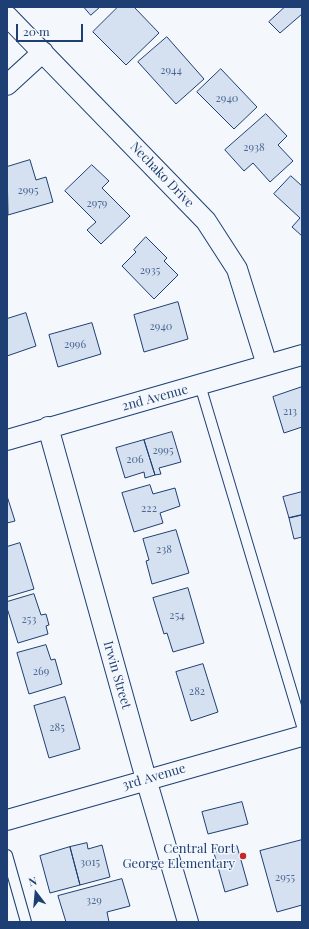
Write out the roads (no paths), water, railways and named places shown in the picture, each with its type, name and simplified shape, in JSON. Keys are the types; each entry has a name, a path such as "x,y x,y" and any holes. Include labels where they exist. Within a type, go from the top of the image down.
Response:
{"street":[{"name":"Nechako Drive","path":"7,16 206,221 237,269 267,365"},
{"path":"7,84 43,52"},
{"name":"2nd Avenue","path":"7,440 302,355"},
{"name":"Irwin Street","path":"48,427 146,779 188,922"},
{"name":"3rd Avenue","path":"7,820 146,779 302,736"}],"lane":[{"path":"200,385 302,726"},
{"path":"7,855 26,922"}],"place":[{"name":"Central Fort George Elementary","path":"243,856"}]}
